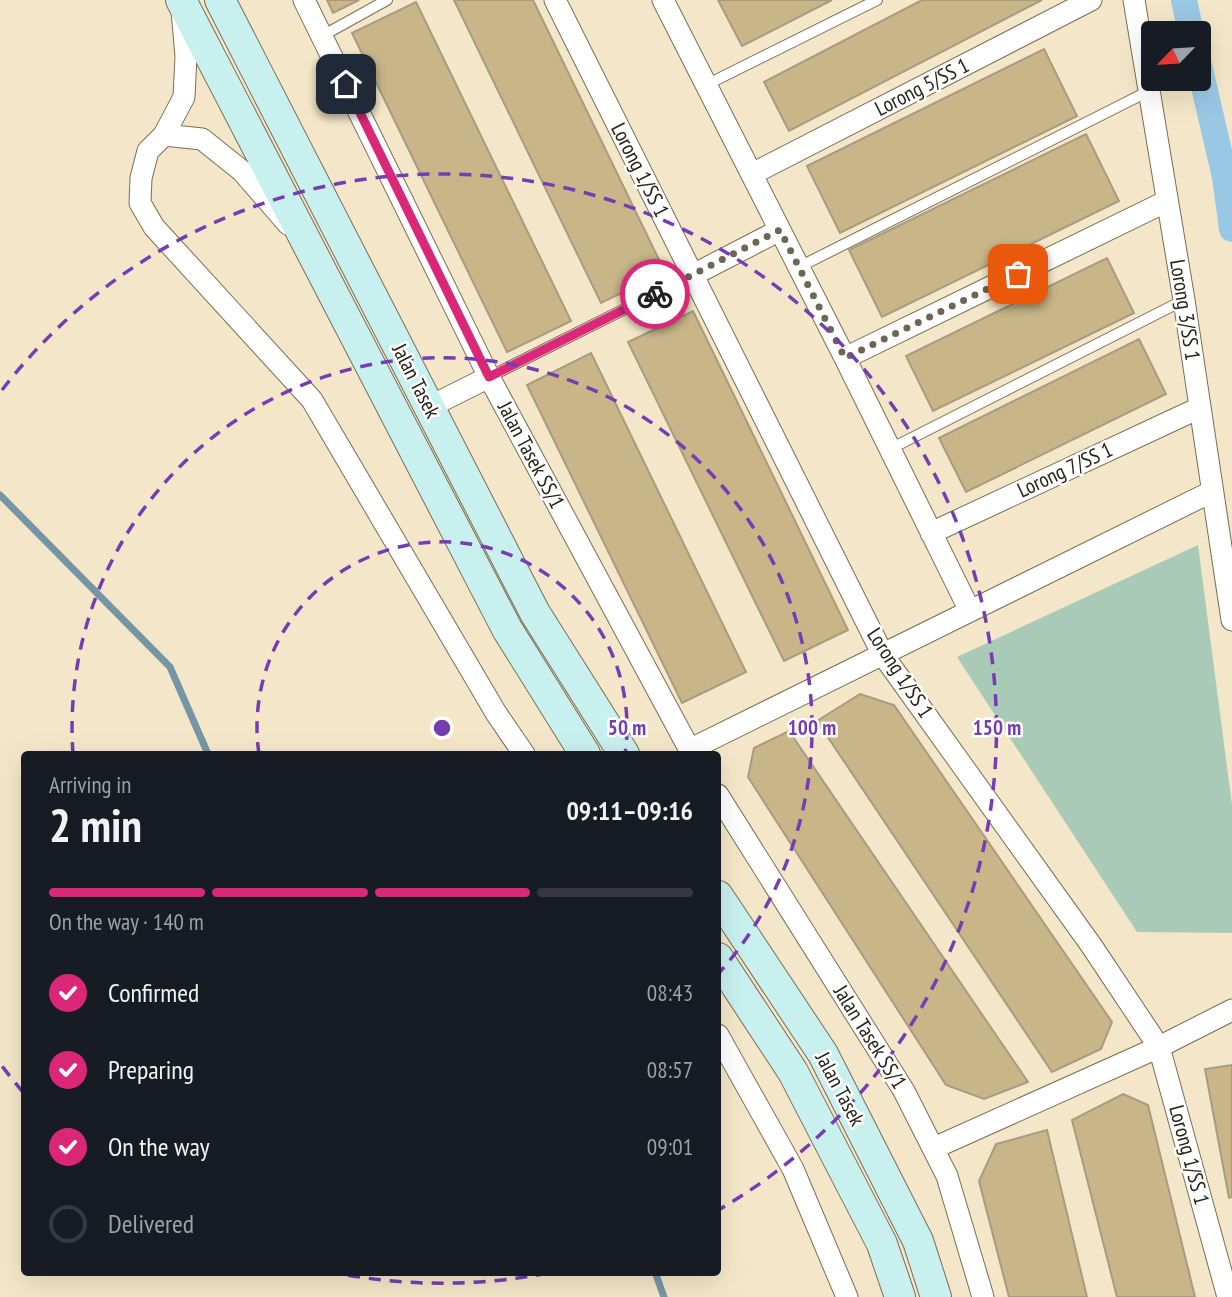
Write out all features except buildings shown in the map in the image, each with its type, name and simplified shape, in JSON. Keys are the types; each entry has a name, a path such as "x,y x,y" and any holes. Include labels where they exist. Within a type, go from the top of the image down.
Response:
{"main road":[{"name":"Jalan Tasek","path":"220,0 535,612 622,751"},
{"name":"Jalan Tasek","path":"181,1 507,629 582,751"},
{"name":"Jalan Tasek","path":"721,900 823,1054 918,1241 936,1297"},
{"name":"Jalan Tasek","path":"721,963 793,1072 882,1244 900,1297"}],"street":[{"name":"Jalan Tasek SS/1","path":"304,0 489,377 689,751"},
{"name":"Lorong 1/SS 1","path":"555,0 883,655 1091,945 1159,1047 1228,1297"},
{"path":"663,0 970,611"},
{"name":"Lorong 5/SS 1","path":"752,174 1091,0"},
{"name":"Lorong 3/SS 1","path":"1135,0 1141,39"},
{"path":"181,1 186,56 184,97 164,135 148,151 141,178 140,203 154,227 312,400 496,713 522,751"},
{"name":"Lorong 3/SS 1","path":"1149,91 1184,300 1232,620"},
{"path":"164,135 202,139 242,172 308,247"},
{"path":"845,358 1167,201"},
{"path":"693,275 780,230"},
{"path":"429,407 489,377"},
{"name":"Lorong 7/SS 1","path":"931,533 1199,408"},
{"path":"692,751 1211,492"},
{"name":"Jalan Tasek SS/1","path":"721,800 904,1091 947,1176 983,1297"},
{"path":"934,1148 1159,1047 1232,1010"},
{"path":"721,1040 793,1169 847,1297"}],"lane":[{"path":"322,36 387,0"},
{"path":"706,85 877,0"},
{"path":"799,267 1149,91"},
{"path":"489,377 693,275"},
{"path":"890,449 1184,300"}],"green space":[{"path":"1198,545 1232,805 1232,933 1137,932 957,657"}],"waterway":[{"path":"1184,0 1188,21"},
{"path":"1205,91 1225,177 1232,229"},
{"path":"0,495 170,667 207,751"},
{"path":"656,1276 664,1297"}],"way so far":[{"path":"655,294 780,230 845,358 1018,274"}],"route":[{"path":"346,84 489,377 655,294"}]}
